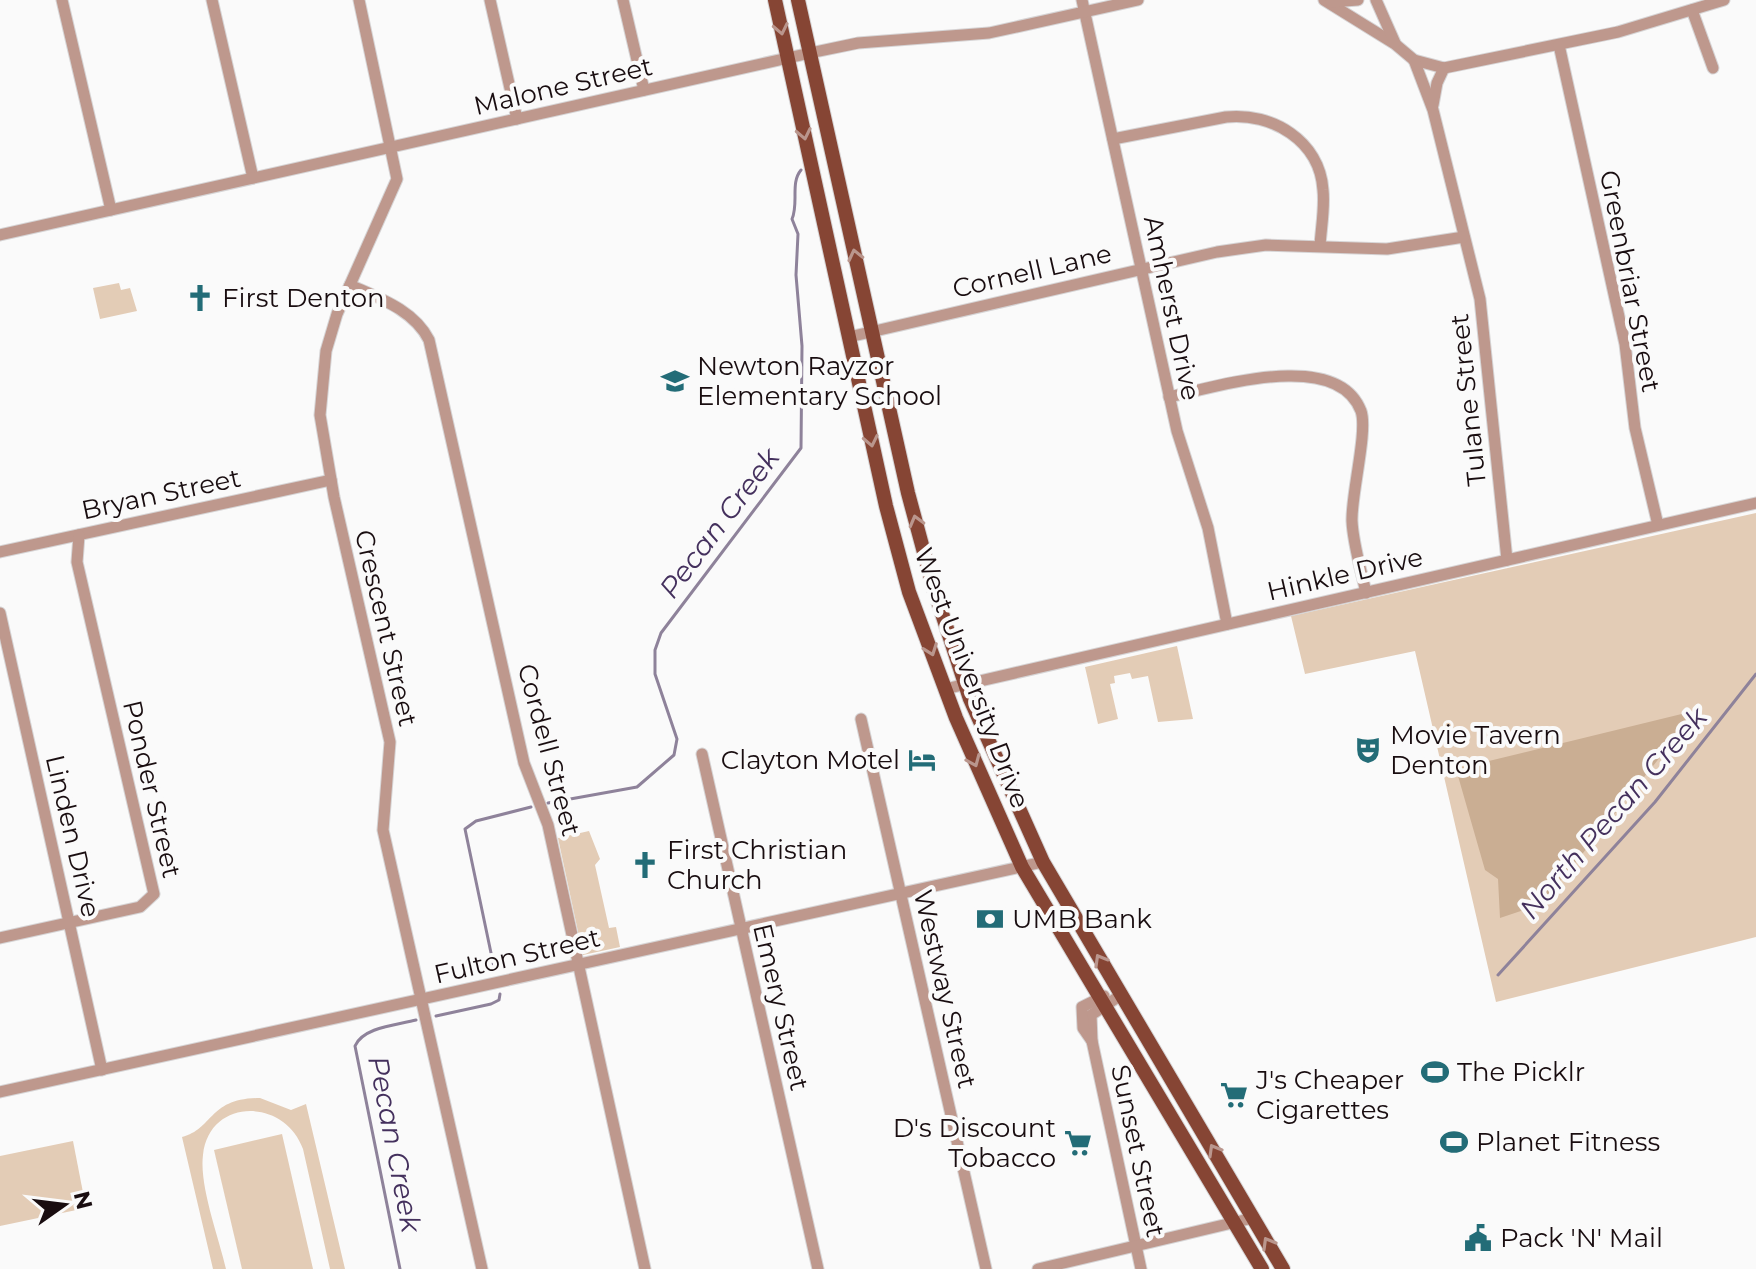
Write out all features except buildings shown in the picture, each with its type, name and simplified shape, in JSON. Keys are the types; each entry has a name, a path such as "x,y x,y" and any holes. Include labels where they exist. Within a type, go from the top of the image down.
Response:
{"main road":[{"name":"West University Drive","path":"775,0 902,568 945,689 1022,867 1262,1269"},
{"name":"West University Drive","path":"798,0 908,493 964,684 1043,862 1283,1269"}],"street":[{"path":"62,0 111,210"},
{"path":"212,0 253,178"},
{"path":"359,0 393,147"},
{"path":"490,0 517,119"},
{"path":"623,0 644,90"},
{"name":"Malone Street","path":"0,235 858,43 989,33 1084,6 1138,0"},
{"path":"1325,1 1358,0"},
{"path":"1376,0 1395,44"},
{"path":"1325,1 1395,44 1414,60 1444,68 1559,45 1724,0"},
{"name":"Amherst Drive","path":"1084,6 1169,397 1208,528 1227,624"},
{"path":"1692,10 1713,68"},
{"name":"Greenbriar Street","path":"1559,45 1625,344 1635,428 1658,525"},
{"name":"Tulane Street","path":"1414,60 1433,110 1487,339 1494,455 1507,560"},
{"path":"1433,110 1437,83 1444,68"},
{"path":"1113,139 1236,116 1272,122 1292,133 1311,154 1319,171 1323,190 1320,246"},
{"name":"Crescent Street","path":"393,147 397,179 395,191 350,285 329,338 320,390 320,415 331,480 391,751 383,830 482,1269"},
{"name":"Cornell Lane","path":"849,337 1141,268 1266,245 1387,249 1464,237"},
{"name":"Cordell Street","path":"350,285 404,312 424,329 429,340 524,763 548,825 645,1269"},
{"path":"1169,397 1273,374 1315,379 1348,390 1362,413 1352,521 1366,593"},
{"name":"Bryan Street","path":"0,552 331,480"},
{"name":"Hinkle Drive","path":"945,689 1756,503"},
{"name":"Ponder Street","path":"0,938 140,907 154,894 77,562 79,535"},
{"name":"Linden Drive","path":"0,613 102,1070"},
{"name":"Westway Street","path":"861,719 986,1269"},
{"name":"Emery Street","path":"702,754 818,1269"},
{"name":"Fulton Street","path":"0,1092 1043,862"},
{"path":"1100,1001 1121,995"},
{"name":"Sunset Street","path":"1100,1001 1082,1007 1083,1028 1092,1041 1141,1269"},
{"path":"1038,1269 1253,1218"}],"shaded area":[{"path":"119,283 121,290 130,288 137,311 100,319 93,288"},
{"path":"1756,513 1756,937 1496,1002 1415,651 1305,674 1291,616"},
{"path":"1177,646 1193,719 1158,722 1148,676 1132,679 1130,673 1114,676 1115,683 1110,684 1118,719 1098,724 1085,667"},
{"path":"1698,710 1542,904 1500,918 1498,879 1485,870 1456,769"},
{"path":"589,831 600,859 595,865 609,928 616,927 620,947 583,955 558,838"},
{"path":"260,1098 291,1110 306,1104 345,1269 330,1269 303,1149 293,1132 280,1120 265,1113 248,1111 232,1114 218,1123 208,1136 203,1155 207,1197 226,1269 213,1269 182,1137 200,1128 230,1103"},
{"path":"282,1134 313,1269 242,1269 214,1150"},
{"path":"73,1141 86,1208 0,1226 0,1156"}],"waterway":[{"name":"Pecan Creek","path":"548,803 637,787 674,755 677,739 655,674 655,650 661,633 801,448 802,346 796,275 798,234 792,219 796,181 801,170"},
{"name":"North Pecan Creek","path":"1498,975 1655,802 1756,674"},
{"name":"Pecan Creek","path":"495,972 465,829 476,821 531,807"},
{"name":"Pecan Creek","path":"436,1016 491,1004 499,1000 500,994"},
{"name":"Pecan Creek","path":"400,1269 355,1046 373,1031 416,1020"}],"place":[{"name":"First Denton","path":"200,298"},
{"name":"Newton Rayzor Elementary School","path":"675,381"},
{"name":"Movie Tavern Denton","path":"1368,750"},
{"name":"Clayton Motel","path":"922,760"},
{"name":"First Christian Church","path":"645,865"},
{"name":"UMB Bank","path":"990,919"},
{"name":"The Picklr","path":"1435,1072"},
{"name":"J's Cheaper Cigarettes","path":"1234,1095"},
{"name":"Planet Fitness","path":"1454,1142"},
{"name":"D's Discount Tobacco","path":"1078,1143"},
{"name":"Pack 'N' Mail","path":"1478,1238"}]}
